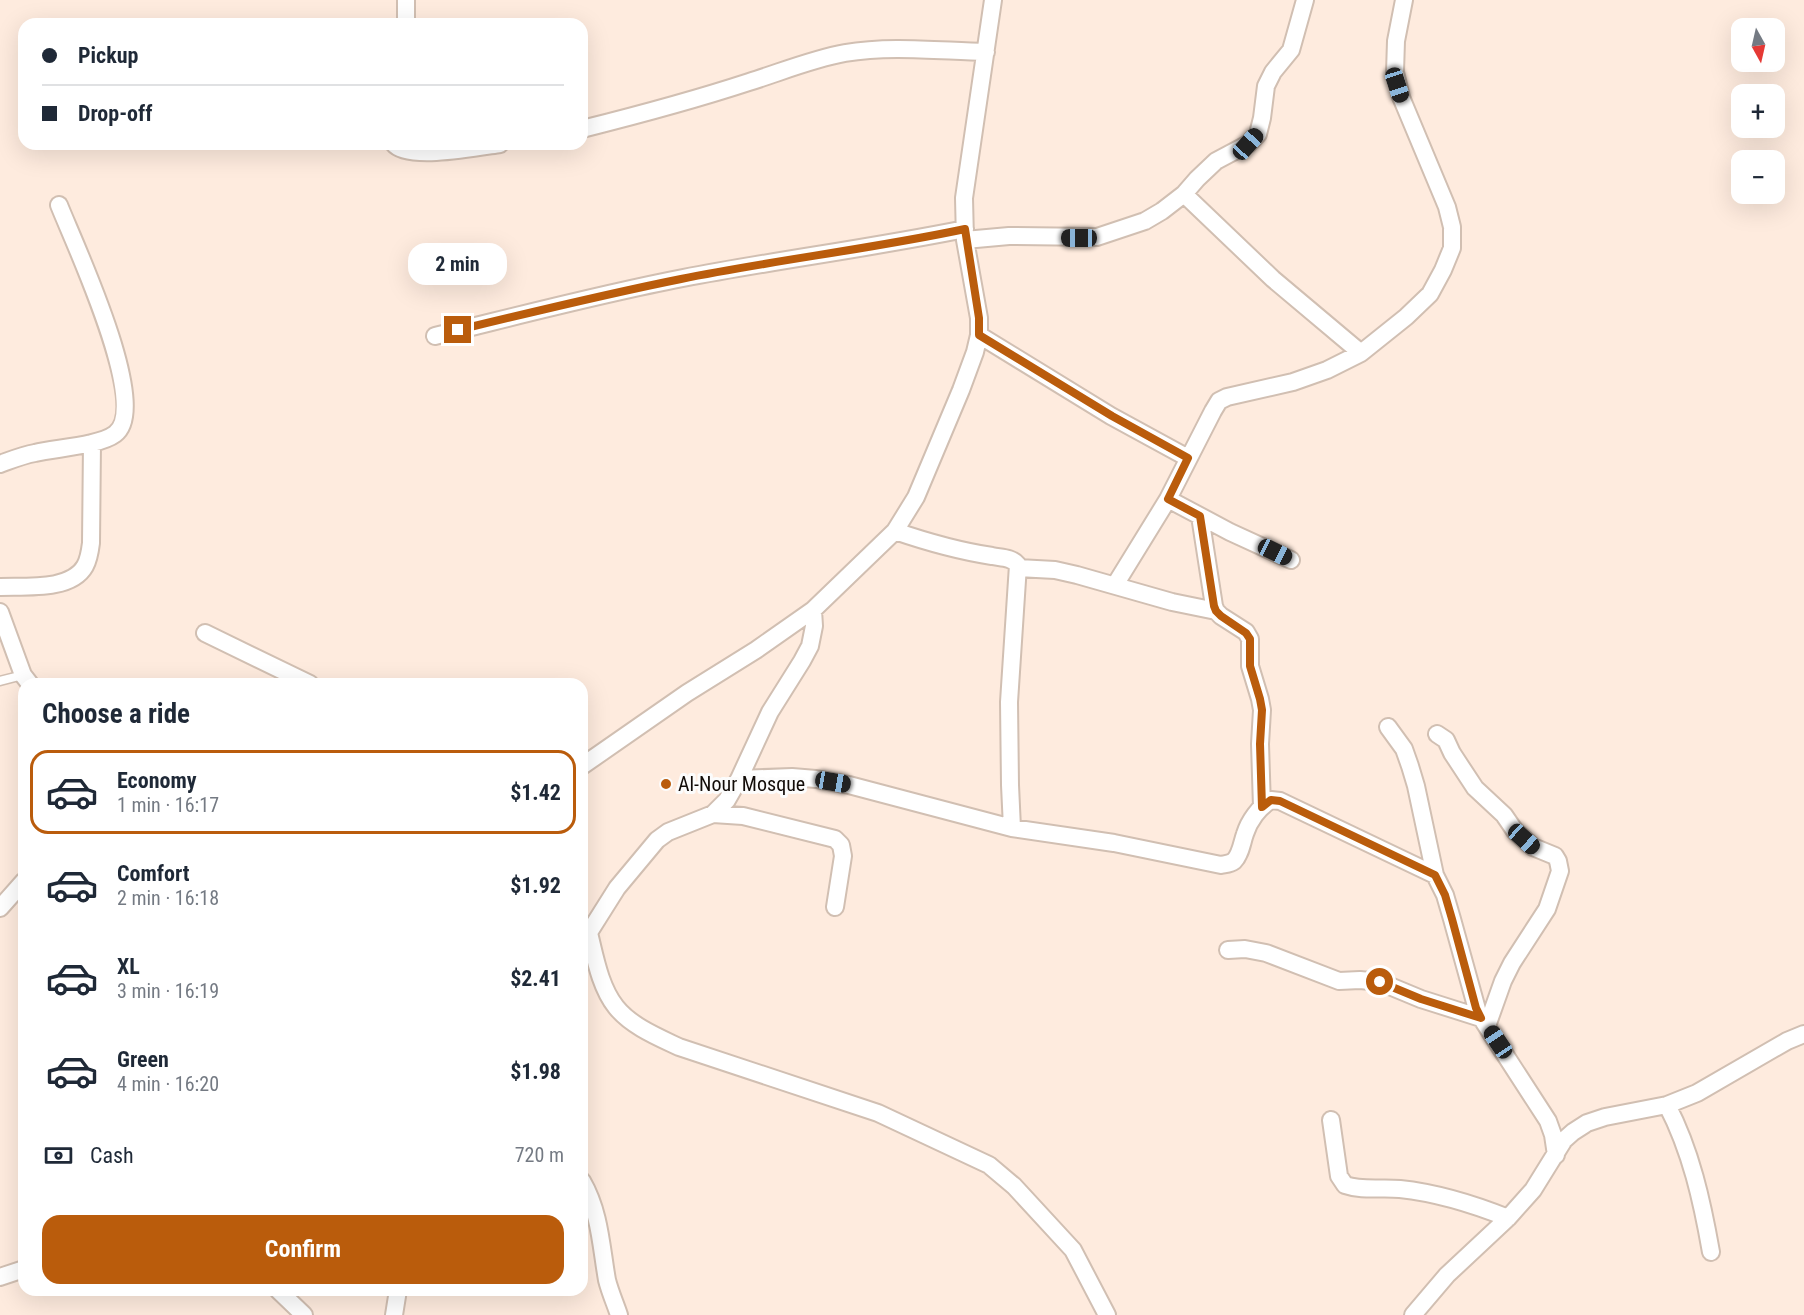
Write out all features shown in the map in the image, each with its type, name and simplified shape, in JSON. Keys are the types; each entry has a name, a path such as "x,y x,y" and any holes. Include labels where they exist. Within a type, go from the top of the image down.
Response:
{"street":[{"path":"406,0 406,18"},
{"path":"588,762 813,610 895,531 920,488 962,390 979,335 979,318 965,234 964,198 993,0"},
{"path":"435,336 682,279 921,238 965,234 1097,237 1145,221 1184,194 1216,161 1248,144 1258,134 1266,86 1273,72 1291,50 1305,0"},
{"path":"1115,585 1168,499 1213,411 1223,398 1293,382 1328,370 1361,353 1406,317 1430,294 1443,270 1452,248 1452,227 1447,207 1401,97 1395,72 1395,49 1404,0"},
{"path":"588,127 748,82 815,60 847,53 893,50 986,52"},
{"path":"402,150 409,152 440,150"},
{"path":"1184,194 1273,279 1361,353"},
{"path":"0,464 33,453 92,443 116,434 122,426 125,409 118,359 108,325 59,205"},
{"path":"979,335 1112,416 1188,458"},
{"path":"0,587 54,585 77,576 84,568 89,558 91,543 92,443"},
{"path":"1168,499 1230,532 1291,560"},
{"path":"1200,516 1216,611"},
{"path":"895,531 938,545 1017,562 1009,702 1012,828"},
{"path":"1018,568 1055,570 1172,602 1216,611 1246,633 1250,639 1250,666 1262,710 1260,744 1262,807"},
{"path":"588,933 617,888 657,840 668,832 713,814 727,800 770,712 810,646 814,626 813,610"},
{"path":"0,612 26,678"},
{"path":"205,633 298,678"},
{"path":"1388,727 1404,749 1410,766 1435,875 1445,895 1476,1008 1548,1121 1556,1155"},
{"path":"1437,734 1446,740 1475,788 1533,847 1556,856 1560,871 1547,909 1512,963 1484,1022"},
{"path":"739,779 792,777 838,783 1012,828 1114,843 1221,865 1232,863 1237,858 1246,831 1262,807 1271,800 1280,801 1435,875"},
{"path":"713,814 744,816 835,838 841,845 843,856 835,907"},
{"path":"0,908 18,888"},
{"path":"588,944 609,997 617,1008 627,1018 657,1036 679,1047 878,1113 989,1165 1014,1186 1072,1250 1107,1315"},
{"path":"1228,950 1245,949 1266,952 1339,981 1380,982 1484,1022"},
{"path":"1413,1315 1447,1275 1508,1218 1533,1190 1564,1140 1587,1123 1605,1117 1667,1105 1697,1093 1787,1041 1804,1034"},
{"path":"1667,1105 1696,1179 1711,1252"},
{"path":"1331,1120 1339,1176 1344,1185 1354,1188 1433,1193 1479,1206 1508,1218"},
{"path":"588,1192 597,1218 608,1281 619,1315"},
{"path":"0,1277 18,1271"},
{"path":"285,1296 304,1315"},
{"path":"394,1315 397,1296"}],"lane":[{"path":"0,681 18,680"}],"place":[{"name":"Al-Nour Mosque","path":"666,784"}],"route":[{"path":"458,330 682,279 965,229 979,318 979,335 1112,416 1188,458 1168,499 1200,516 1216,611 1246,633 1250,639 1250,666 1262,710 1260,762 1262,807 1271,800 1280,801 1435,875 1445,895 1476,1008 1481,1018 1404,993 1380,982"}]}
